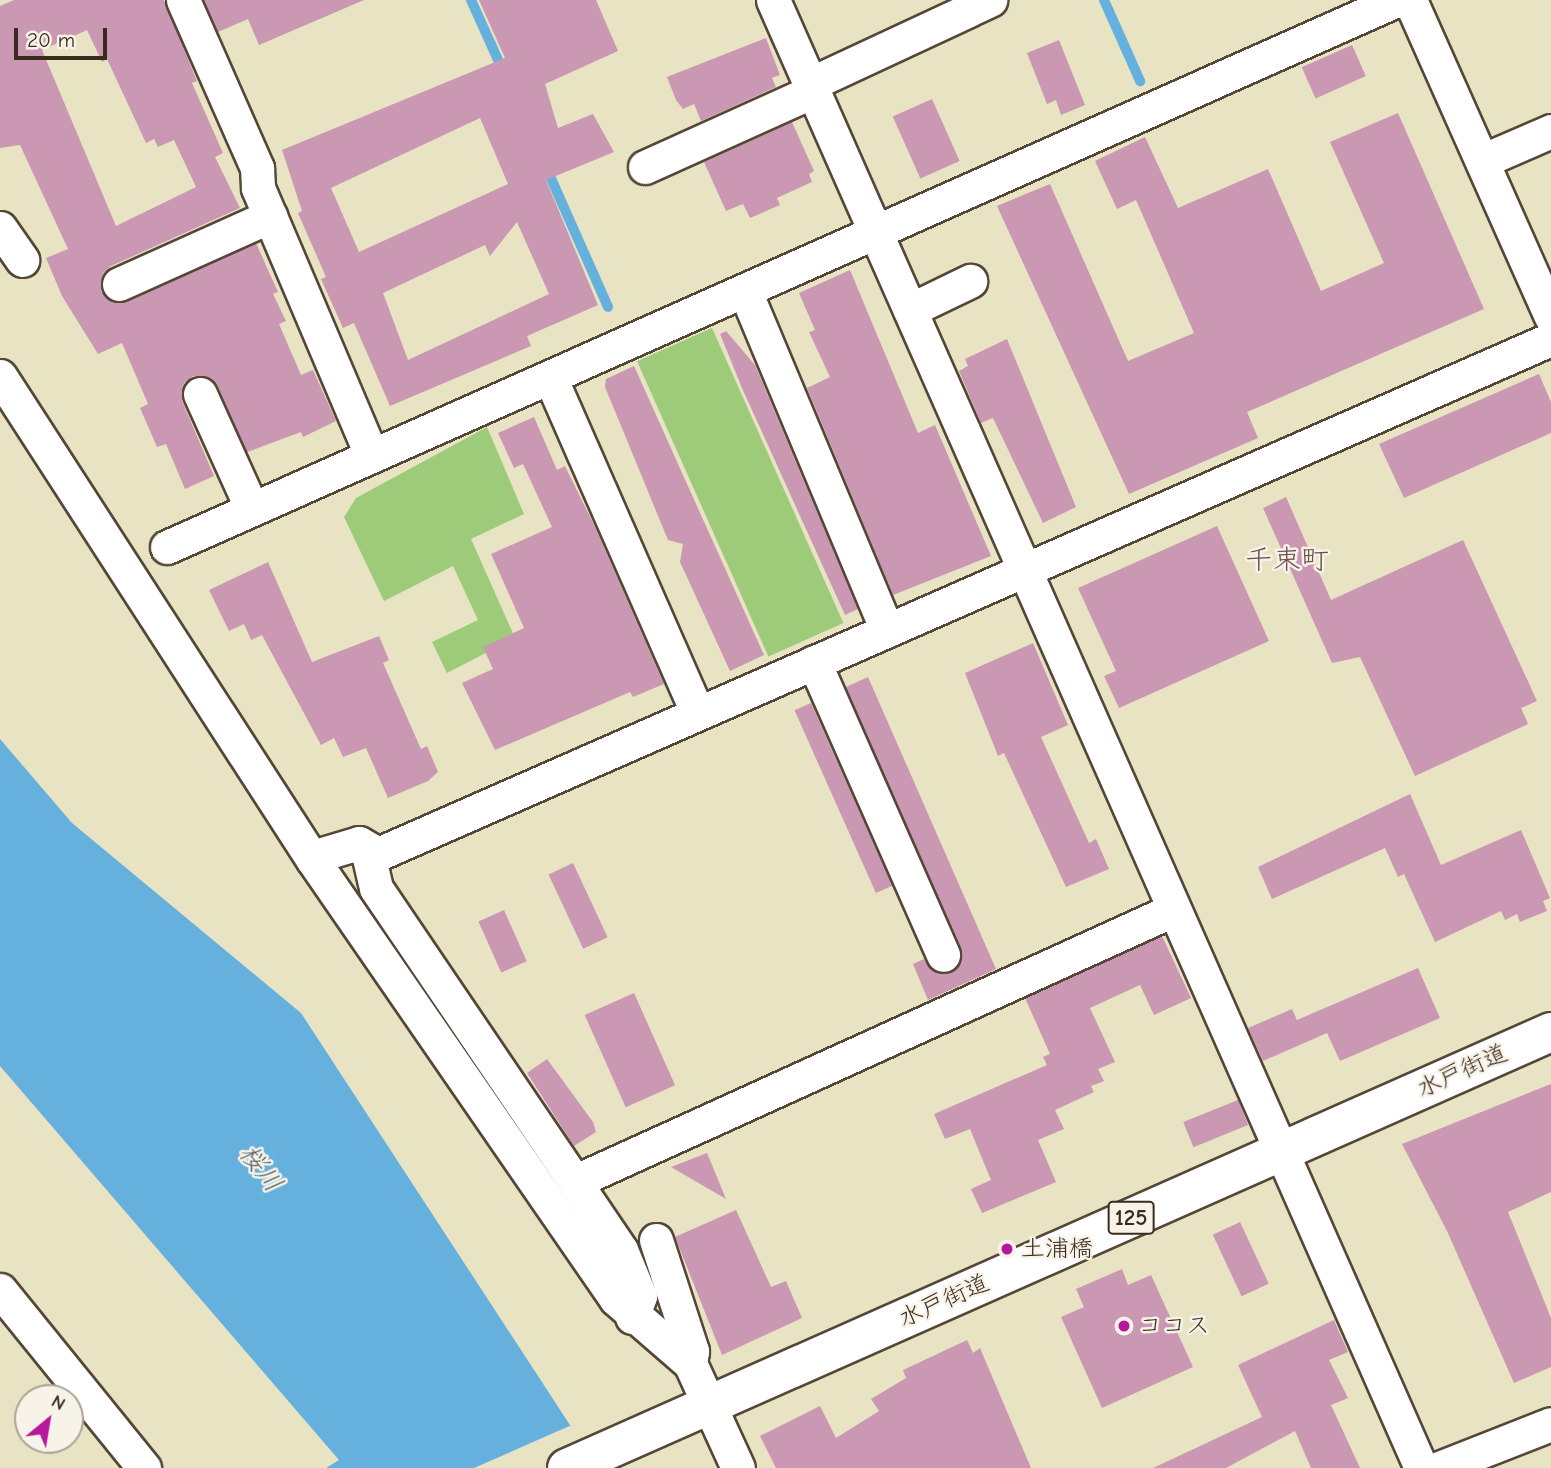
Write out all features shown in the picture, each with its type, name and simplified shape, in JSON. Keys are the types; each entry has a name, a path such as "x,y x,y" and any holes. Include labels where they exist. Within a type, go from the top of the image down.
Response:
{"highway":[{"name":"水戸街道","path":"567,1468 1551,1032"}],"street":[{"path":"183,0 257,168 258,188 372,456"},
{"path":"773,0 1420,1468"},
{"path":"645,167 990,0"},
{"path":"167,547 1397,0"},
{"path":"1410,0 1551,316"},
{"path":"1482,161 1551,131"},
{"path":"119,284 270,216"},
{"path":"0,228 22,260"},
{"path":"910,310 970,281"},
{"path":"745,291 887,630"},
{"path":"374,856 1551,339"},
{"path":"0,376 312,857 632,1317 690,1363"},
{"path":"551,377 697,712"},
{"path":"200,394 251,509"},
{"path":"814,662 943,955"},
{"path":"312,857 359,843 374,856 376,888 576,1181 626,1262 640,1296 632,1317"},
{"path":"576,1181 1173,911"},
{"path":"656,1240 692,1351 690,1363 697,1411 738,1468"},
{"path":"0,1290 144,1468"},
{"path":"1439,1468 1551,1424"}],"green space":[{"path":"712,328 843,623 768,656 637,361"},
{"path":"487,427 524,514 471,539 515,638 447,673 432,642 478,620 453,566 384,601 344,517 356,498"}],"water":[{"name":"桜川","path":"0,739 72,823 301,1013 598,1468 326,1468 339,1460 0,1066"}],"pier":[{"path":"574,1424 602,1468 474,1468"}],"building":[{"path":"14,0 164,0 197,81 192,83 223,153 215,157 240,208 111,266 103,273 101,291 108,300 127,302 256,243 278,292 273,294 286,321 279,324 301,375 313,370 336,421 303,437 301,432 247,452 217,385 211,378 193,376 184,383 182,401 214,476 185,489 166,444 157,447 140,408 148,404 122,343 98,354 62,296 46,258 68,249 20,145 0,148 0,6","holes":["87,30 102,62 107,59 146,143 154,139 158,147 174,140 196,187 116,226 42,50"]},
{"path":"204,0 364,0 259,45 248,19 218,32"},
{"path":"479,0 596,0 618,51 545,84 558,128 593,114 614,152 546,180 598,305 527,336 531,346 390,406 354,323 343,328 321,279 326,277 298,213 302,211 282,150 505,58","holes":["480,118 508,184 359,252 331,188","517,222 549,294 408,360 383,293 485,245 490,256"]},
{"path":"766,38 780,75 772,78 776,87 701,121 694,104 683,109 676,100 667,77"},
{"path":"1059,40 1085,105 1061,115 1056,100 1047,104 1027,53"},
{"path":"1352,45 1366,76 1316,98 1302,67"},
{"path":"932,99 960,161 920,179 893,116"},
{"path":"1398,113 1484,309 1247,412 1258,438 1129,494 997,206 1050,184 1128,361 1194,333 1136,200 1117,209 1095,161 1145,137 1178,208 1268,169 1321,291 1384,263 1330,142"},
{"path":"792,122 814,171 809,174 812,182 777,198 780,205 750,218 743,204 726,211 704,162"},
{"path":"850,270 918,433 935,425 991,556 893,595 807,388 830,377 809,332 815,330 799,293"},
{"path":"726,331 755,365 858,609 845,615 742,388 720,334"},
{"path":"1007,339 1076,507 1043,523 993,418 981,423 959,371 968,366 965,359"},
{"path":"634,366 764,655 730,671 680,562 683,544 668,540 605,387 606,379"},
{"path":"1539,374 1551,402 1551,433 1404,498 1379,444"},
{"path":"534,417 557,470 565,466 595,527 664,684 633,697 630,692 495,750 462,683 493,669 483,647 524,628 491,554 552,527 523,464 514,468 498,433"},
{"path":"1286,497 1331,600 1463,540 1537,701 1521,708 1528,724 1415,776 1360,657 1332,663 1263,508"},
{"path":"1217,526 1269,641 1119,708 1104,676 1116,671 1078,588"},
{"path":"268,562 312,662 379,636 389,660 383,663 421,749 427,746 438,772 428,781 388,798 366,748 343,757 334,738 321,745 262,635 251,640 244,624 229,631 209,590"},
{"path":"1033,643 1068,725 1041,737 1089,843 1096,839 1109,869 1066,887 1004,753 998,756 965,673"},
{"path":"868,677 996,969 928,1000 913,964 924,959 932,971 950,973 959,966 961,948 846,687"},
{"path":"811,703 892,886 876,893 795,710"},
{"path":"1410,794 1441,865 1521,830 1550,898 1543,901 1547,911 1520,922 1517,914 1505,920 1501,911 1435,942 1404,874 1398,877 1385,848 1272,899 1258,867"},
{"path":"573,863 608,937 583,949 549,874"},
{"path":"504,910 527,961 501,973 478,921"},
{"path":"1162,936 1191,998 1154,1015 1140,985 1090,1008 1115,1062 1098,1069 1104,1081 1091,1086 1094,1092 1055,1110 1064,1129 1038,1140 1056,1182 982,1213 971,1189 991,1180 970,1129 945,1139 934,1114 1047,1065 1043,1057 1050,1054 1025,998"},
{"path":"1418,968 1440,1018 1340,1061 1327,1033 1263,1061 1248,1028 1292,1009 1297,1020"},
{"path":"634,993 675,1085 626,1107 585,1015"},
{"path":"547,1059 593,1122 596,1132 574,1146 527,1073"},
{"path":"1551,1084 1551,1192 1508,1212 1551,1318 1551,1367 1514,1383 1447,1231 1402,1144"},
{"path":"1238,1100 1248,1125 1193,1147 1183,1122"},
{"path":"707,1153 726,1199 671,1167"},
{"path":"736,1210 771,1287 786,1281 802,1318 722,1355 675,1237"},
{"path":"1240,1222 1269,1284 1242,1296 1213,1235"},
{"path":"1122,1269 1128,1285 1151,1275 1193,1367 1102,1408 1061,1317 1084,1307 1076,1289"},
{"path":"1334,1320 1348,1352 1329,1360 1348,1398 1331,1405 1360,1468 1311,1468 1295,1431 1226,1468 1153,1468 1262,1417 1238,1365"},
{"path":"967,1340 973,1353 980,1348 1031,1468 776,1468 760,1436 820,1406 836,1438 879,1411 871,1399 906,1378 903,1370"}],"waterway":[{"path":"471,0 504,73"},
{"path":"1104,0 1140,81"},
{"path":"546,167 608,307"}],"place":[{"name":"土浦橋","path":"1007,1249"},
{"name":"ココス","path":"1124,1326"}],"district":[{"name":"千束町","path":"1287,560"}]}
